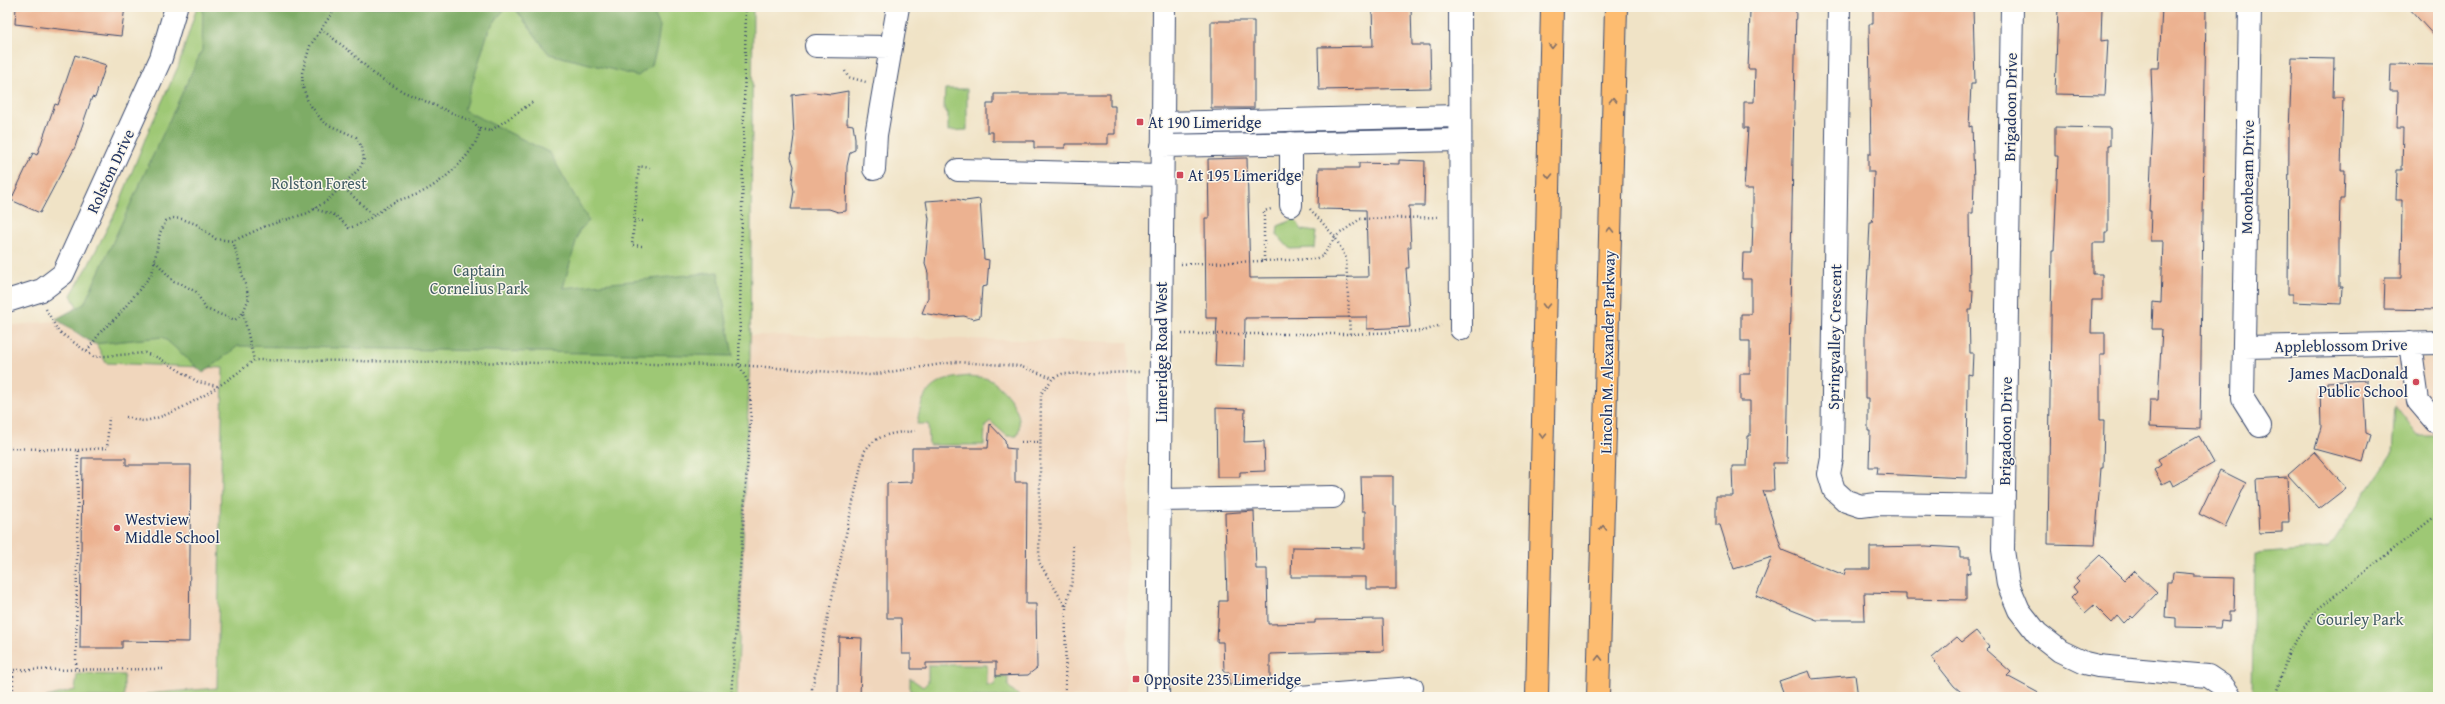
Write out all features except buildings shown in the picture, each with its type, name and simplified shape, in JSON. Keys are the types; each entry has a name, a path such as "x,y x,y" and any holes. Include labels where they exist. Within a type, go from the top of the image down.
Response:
{"highway":[{"path":"1537,697 1552,7"},
{"name":"Lincoln M. Alexander Parkway","path":"1598,697 1616,7"}],"street":[{"name":"Rolston Drive","path":"7,301 42,290 62,274 161,58 176,7"},
{"path":"874,169 876,134 898,7"},
{"name":"Limeridge Road West","path":"1158,697 1164,7"},
{"path":"1460,7 1459,116 1461,329"},
{"name":"Springvalley Crescent","path":"1839,7 1832,458 1829,474 1834,490 1846,501 1861,506 1877,504 2004,506"},
{"name":"Brigadoon Drive","path":"2012,7 2003,561 2012,597 2027,622 2048,643 2072,658 2098,666 2208,676 2223,686 2231,697"},
{"name":"Moonbeam Drive","path":"2250,7 2243,399 2260,426"},
{"path":"816,46 891,47"},
{"path":"1163,123 1459,116"},
{"path":"1162,146 1460,140"},
{"path":"1291,143 1291,205"},
{"path":"958,170 1162,175"},
{"name":"Appleblossom Drive","path":"2244,347 2438,342"},
{"path":"2410,343 2418,401 2435,421 2438,420"},
{"path":"1160,500 1333,497"},
{"path":"1300,697 1412,688"}],"path":[{"path":"87,352 102,330 117,317 152,274 160,233 166,221 173,218 182,219 196,224 216,239 233,241 314,209 342,186 360,168 364,159 362,148 356,137 324,123 308,102 302,73 310,46 336,7"},
{"path":"731,697 751,412 750,386 739,366 746,7"},
{"path":"321,29 352,53 375,75 404,92 473,122 480,129 490,130 533,102"},
{"path":"314,209 334,215 349,228 362,224 397,201 418,194 452,171 478,140 480,129"},
{"path":"642,246 632,245 639,166 650,168"},
{"path":"342,186 374,216"},
{"path":"1264,261 1264,211 1291,205 1307,206 1335,237 1346,258 1350,334"},
{"path":"1162,265 1314,259 1323,256 1335,237 1360,219 1460,216"},
{"path":"634,220 643,221"},
{"path":"155,261 174,282 180,283 196,292 206,309 235,320 243,313 249,298 233,241"},
{"path":"36,292 58,331 94,357 145,353 159,358 198,382 218,386"},
{"path":"243,313 254,360"},
{"path":"1161,334 1350,334 1424,331 1437,325 1453,323 1461,329"},
{"path":"126,417 143,421 166,414 218,386 254,360 739,366 870,375 955,362 1019,366 1053,378 1072,373 1161,372"},
{"path":"1053,378 1041,394 1039,562 1066,607"},
{"path":"7,448 78,450 107,448 109,417"},
{"path":"813,697 814,681 864,452 879,436 915,431"},
{"path":"1021,442 1041,442"},
{"path":"76,670 78,450"},
{"path":"2275,697 2289,651 2314,612 2438,514"},
{"path":"1065,697 1066,607 1074,578 1075,561 1072,544"},
{"path":"12,697 13,670 166,669"}],"shaded area":[{"name":"Westview Middle School","path":"83,318 106,362 223,367 217,689 146,694 145,697 7,697 7,326"},
{"path":"750,335 1129,342 1127,697 737,697"},
{"name":"James MacDonald Public School","path":"2395,358 2438,358 2438,436 2418,436 2395,406"}],"green space":[{"name":"Captain Cornelius Park","path":"197,7 753,7 750,356 737,697 146,697 146,694 217,688 223,368 106,363 71,295 87,268 117,209 148,132 178,67"},
{"name":"Rolston Forest","path":"203,7 506,7 489,29 464,110 550,153 589,221 579,231 563,288 718,272 733,356 238,346 203,373 163,337 94,344 56,319 84,304 202,50"},
{"path":"514,7 651,7 660,26 657,47 652,65 638,76 549,54"},
{"path":"945,89 967,89 967,130 948,131 948,114 944,109"},
{"path":"1295,219 1302,230 1316,232 1314,248 1290,249 1277,235 1278,226"},
{"path":"970,376 990,380 1004,391 1014,405 1017,413 1019,428 1017,436 1007,436 990,421 985,427 984,445 929,445 928,424 917,424 922,401 932,387 939,383 958,377"},
{"name":"Gourley Park","path":"2395,406 2418,436 2438,436 2438,697 2252,697 2254,554 2329,548 2392,454"},
{"path":"928,665 987,665 987,685 994,685 997,677 1008,676 1008,686 1020,697 916,697 915,691 910,691 910,678 923,687 928,682"},
{"path":"77,674 124,675 124,697 46,697 75,690"}],"place":[{"name":"At 190 Limeridge","path":"1140,122"},
{"name":"At 195 Limeridge","path":"1180,175"},
{"name":"James MacDonald Public School","path":"2416,382"},
{"name":"Westview Middle School","path":"117,528"},
{"name":"Opposite 235 Limeridge","path":"1136,679"}]}
